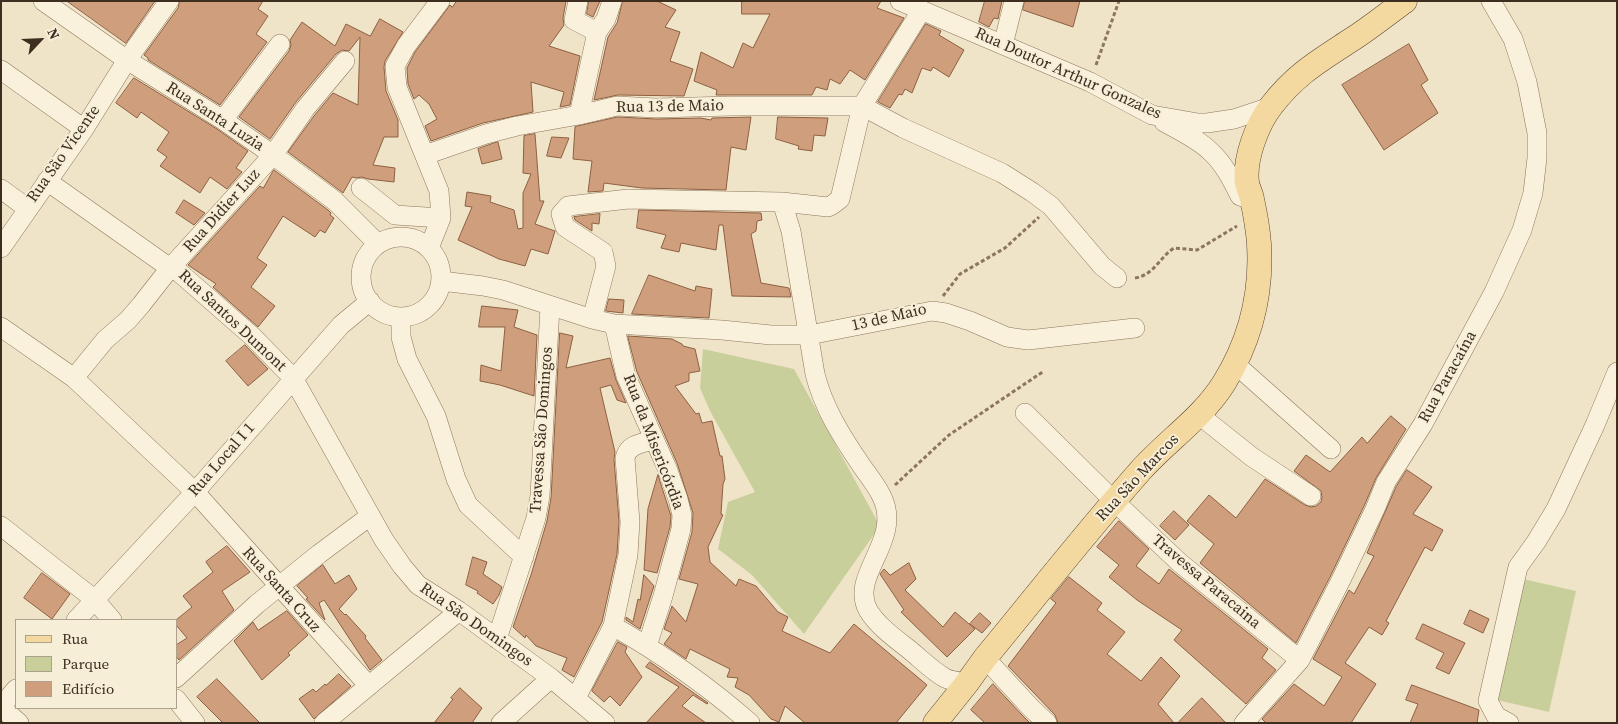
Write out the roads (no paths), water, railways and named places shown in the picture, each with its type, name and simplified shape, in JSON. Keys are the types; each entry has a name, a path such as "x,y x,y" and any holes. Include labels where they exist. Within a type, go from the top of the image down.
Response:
{"main road":[{"name":"Rua São Marcos","path":"939,721 985,658 1114,501 1153,457 1198,414 1224,383 1245,341 1257,298 1259,244 1254,208 1247,182 1249,155 1255,135 1270,107 1292,81 1405,1"}],"street":[{"name":"Rua Santa Luzia","path":"43,1 127,60 223,120 273,155 335,201 378,244"},
{"name":"Rua São Vicente","path":"1,248 27,208 84,129 127,60 169,1"},
{"path":"428,248 441,218 439,191 397,87 395,66 406,46 440,1"},
{"path":"578,1 574,20 597,32"},
{"path":"579,115 597,32 606,19 612,1"},
{"name":"Rua Doutor Arthur Gonzales","path":"900,1 1090,82 1152,115 1208,124 1234,119 1270,107"},
{"path":"1003,45 1014,1"},
{"name":"Rua Paracaína","path":"1244,723 1300,660 1340,582 1386,482 1423,424 1494,292 1522,230 1533,193 1537,158 1537,133 1527,82 1513,39 1491,1"},
{"path":"592,319 606,266 606,259 604,252 564,227 561,214 568,206 628,200 782,202 828,207 836,203 840,199 862,106 921,11"},
{"path":"223,120 280,44"},
{"name":"Rua Didier Luz","path":"74,378 105,340 142,305 171,267 273,155 305,109 345,61"},
{"path":"1,70 84,129"},
{"name":"Rua 13 de Maio","path":"425,155 502,130 617,106 656,108 862,106 903,128 1002,173 1051,206 1102,266 1117,278"},
{"path":"1152,115 1197,141 1211,152 1226,171 1240,196 1254,208"},
{"path":"48,180 171,267"},
{"path":"360,188 395,215 441,218"},
{"path":"1,189 27,208"},
{"path":"782,202 791,231 814,374 819,392 849,447 882,498 888,517 887,529 867,577 864,597 868,610 897,640 946,678 968,683"},
{"path":"395,238 419,241 428,248 438,263 441,281 438,292 432,302 413,316 389,315 378,310 370,302 361,280 362,268 367,256 378,244 395,238"},
{"name":"Rua Santos Dumont","path":"171,267 253,337 293,378"},
{"name":"13 de Maio","path":"441,281 503,290 592,319 614,324 722,330 771,336 809,335 932,311 962,319 1007,337 1028,340 1135,328"},
{"name":"Rua Local I 1","path":"77,619 195,492 341,325 370,302"},
{"name":"Travessa São Domingos","path":"497,639 536,518 540,496 550,306"},
{"path":"401,317 401,337 407,359 436,416 456,479 468,505 524,557"},
{"name":"Rua da Misericórdia","path":"614,324 626,376 678,499 682,515 681,529 663,596 646,646"},
{"name":"Rua Santa Cruz","path":"1,327 74,378 195,492 278,587 369,686"},
{"path":"1234,363 1331,449"},
{"path":"1508,723 1496,716 1488,701 1518,568 1560,501 1617,372"},
{"name":"Rua São Domingos","path":"293,378 370,516 402,566 418,585 459,611 551,678 605,723"},
{"name":"Travessa Paracaina","path":"1026,413 1114,501 1180,563 1300,660"},
{"path":"1198,414 1252,457 1310,496"},
{"path":"576,698 613,626 628,555 630,522 626,453 633,446 654,440"},
{"path":"178,676 278,587 370,516"},
{"path":"1,526 94,599 111,619"},
{"path":"324,723 459,611"},
{"path":"613,626 695,679 750,723"},
{"path":"985,658 1030,708 1047,723"},
{"path":"501,723 551,678"},
{"path":"15,690 1,707 20,723"},
{"path":"178,702 195,723"}]}
